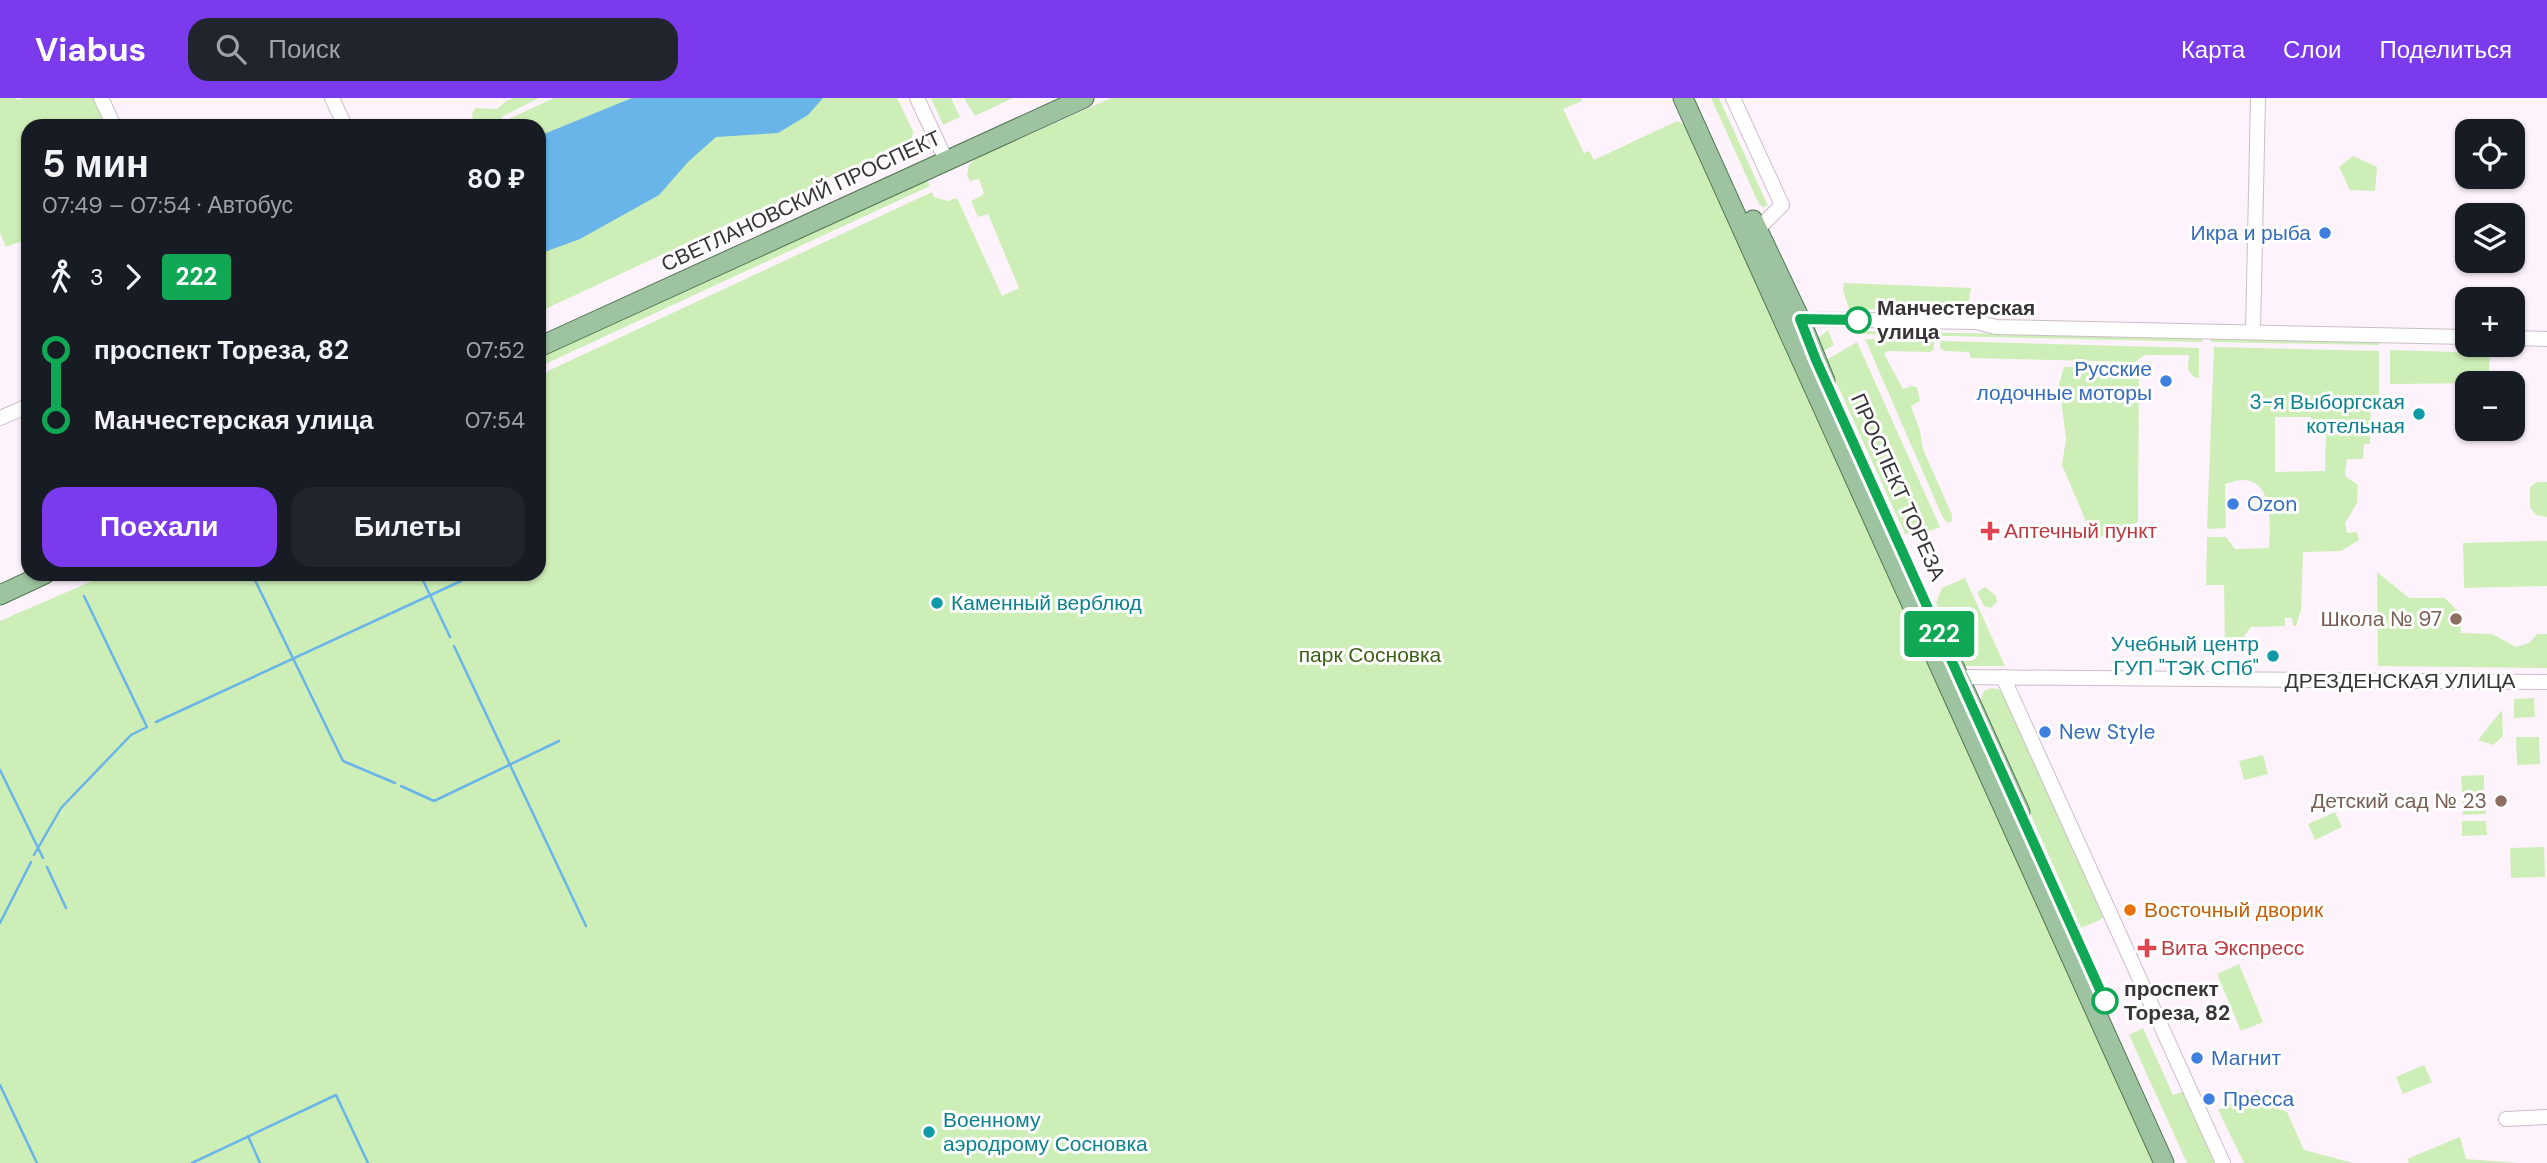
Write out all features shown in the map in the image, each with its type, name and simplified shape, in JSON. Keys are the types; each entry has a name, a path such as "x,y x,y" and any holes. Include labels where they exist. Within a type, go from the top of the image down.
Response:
{"main road":[{"name":"СВЕТЛАНОВСКИЙ ПРОСПЕКТ","path":"546,344 944,156 1059,98"},
{"name":"СВЕТЛАНОВСКИЙ ПРОСПЕКТ","path":"546,333 944,156 1084,98"},
{"name":"ПРОСПЕКТ ТОРЕЗА","path":"1684,98 1793,323 2164,1163"},
{"name":"ПРОСПЕКТ ТОРЕЗА","path":"1698,98 1757,230 1793,323 1816,360 2178,1163"},
{"path":"0,583 21,573"},
{"path":"0,595 30,581"}],"street":[{"path":"102,98 111,119"},
{"path":"332,98 342,119"},
{"path":"917,98 944,156"},
{"path":"1733,98 1782,205 1757,230"},
{"path":"2253,332 2258,98"},
{"path":"1793,323 1976,322 1996,327 2455,337"},
{"path":"2525,338 2547,339"},
{"path":"0,418 21,409"},
{"name":"ДРЕЗДЕНСКАЯ УЛИЦА","path":"1959,677 2547,682"},
{"path":"2003,677 2223,1163"},
{"path":"2506,1119 2547,1117"}],"green space":[{"path":"0,98 97,98 107,119 21,119 21,242 6,247 0,233"},
{"path":"514,98 539,98 501,119 473,119 475,108 497,109"},
{"path":"554,98 897,98 913,131 912,139 883,152 879,159 871,158 821,181 814,189 788,197 783,203 758,210 546,309 546,119 509,119"},
{"path":"931,98 951,98 960,117 943,125"},
{"path":"964,98 1013,98 975,116"},
{"name":"парк Сосновка","path":"1111,98 1581,98 1582,101 1563,109 1584,153 1589,151 1594,160 1677,121 1689,126 2157,1163 0,1163 0,621 92,581 546,581 548,371 932,192 934,197 948,201 955,198 958,200 1002,296 1019,288 988,214 978,217 971,201 984,193 979,179 970,181 967,175 969,165 977,158"},
{"path":"1711,98 1719,98 1768,206 1759,204"},
{"path":"2353,156 2377,167 2375,191 2350,190 2339,167"},
{"path":"923,173 930,186 546,364 546,348"},
{"path":"1844,283 1971,288 1969,301 1962,311 1849,309 1843,290"},
{"path":"1828,330 1834,345 1820,353 1818,338"},
{"path":"1859,331 2203,338 2202,342 1859,334"},
{"path":"2211,337 2379,341 2379,345 2211,342"},
{"path":"1865,339 1934,341 1934,349 1930,352 1887,351 1884,354 1903,389 1917,387 1920,401 1911,406 1923,449 1952,515 1952,521 1948,523 1943,518"},
{"path":"1940,341 2199,348 2199,378 2194,377 2188,370 2189,355 2145,355 2135,362 1971,358 1969,352 1945,351 1940,348"},
{"path":"1857,342 1940,527 1919,535 1905,534 1826,360"},
{"path":"2214,347 2379,351 2379,395 2371,396 2370,444 2364,444 2363,459 2347,459 2345,476 2358,485 2357,503 2345,523 2347,533 2357,532 2359,540 2341,551 2303,552 2301,610 2296,626 2293,626 2292,618 2285,618 2285,626 2251,627 2240,642 2225,648 2224,585 2206,585 2207,537 2226,537 2235,549 2269,548 2268,506 2260,487 2242,480 2225,484 2226,528 2207,529","holes":["2275,417 2311,417 2312,423 2326,423 2325,471 2275,472"]},
{"path":"2390,350 2455,352 2455,357 2490,357 2489,371 2455,371 2455,383 2390,384"},
{"path":"2064,367 2139,369 2138,522 2100,537 2090,531 2062,465 2066,439 2059,384"},
{"path":"2537,482 2547,482 2547,517 2536,515 2530,507 2530,487"},
{"path":"2547,541 2547,586 2464,588 2463,543"},
{"path":"2377,572 2409,598 2445,598 2460,613 2461,633 2492,634 2516,647 2529,643 2537,634 2547,634 2547,668 2378,666"},
{"path":"1965,578 2005,666 1964,666 1936,603 1942,588"},
{"path":"1985,587 1996,596 1997,602 1991,608 1984,606 1977,592"},
{"path":"1992,688 2002,690 2105,915 2098,921 2081,928 1980,701 1984,691"},
{"path":"2534,698 2535,717 2514,718 2514,699"},
{"path":"2502,710 2503,736 2493,745 2478,740"},
{"path":"2516,737 2539,737 2540,764 2517,765"},
{"path":"2263,755 2268,774 2244,780 2239,761"},
{"path":"2484,775 2484,792 2462,792 2461,776"},
{"path":"2462,801 2485,801 2486,814 2463,815"},
{"path":"2335,812 2342,827 2315,840 2308,824"},
{"path":"2462,821 2486,821 2487,835 2462,836"},
{"path":"2544,847 2545,877 2511,878 2510,848"},
{"path":"2239,964 2263,1022 2241,1031 2217,974"},
{"path":"2143,1028 2173,1095 2184,1091 2217,1163 2187,1163 2129,1035"},
{"path":"2424,1065 2432,1082 2403,1094 2396,1077"},
{"path":"2258,1090 2264,1103 2287,1112 2304,1150 2353,1163 2244,1163 2218,1110"},
{"path":"2460,1137 2466,1159 2519,1163 2409,1163 2407,1159"}],"water":[{"path":"632,98 823,98 808,115 778,133 716,137 688,162 659,195 580,239 546,251 546,133"}],"waterway":[{"path":"255,581 343,761 395,783"},
{"path":"423,581 450,637"},
{"path":"156,722 461,581"},
{"path":"34,855 61,808 131,735 147,727 84,596"},
{"path":"454,646 586,926"},
{"path":"401,786 434,801 559,741"},
{"path":"0,770 43,858"},
{"path":"0,923 31,862"},
{"path":"47,867 66,908"},
{"path":"0,1085 37,1163"},
{"path":"192,1163 336,1095 368,1163"},
{"path":"248,1136 260,1163"}],"bus line":[{"name":"222","path":"1858,320 1800,319 1816,360 2105,1001"}],"place":[{"name":"Икра и рыба","path":"2325,233"},
{"name":"Манчестерская улица","path":"1858,320"},
{"name":"Русские лодочные моторы","path":"2166,381"},
{"name":"3-я Выборгская котельная","path":"2419,414"},
{"name":"Ozon","path":"2233,504"},
{"name":"Аптечный пункт","path":"1990,531"},
{"name":"Каменный верблюд","path":"937,603"},
{"name":"Школа № 97","path":"2456,619"},
{"name":"Учебный центр ГУП \"ТЭК СПб\"","path":"2273,656"},
{"name":"New Style","path":"2045,732"},
{"name":"Детский сад № 23","path":"2501,801"},
{"name":"Восточный дворик","path":"2130,910"},
{"name":"Вита Экспресс","path":"2147,948"},
{"name":"проспект Тореза, 82","path":"2105,1001"},
{"name":"Магнит","path":"2197,1058"},
{"name":"Пресса","path":"2209,1099"},
{"name":"Военному аэродрому Сосновка","path":"929,1132"}]}
